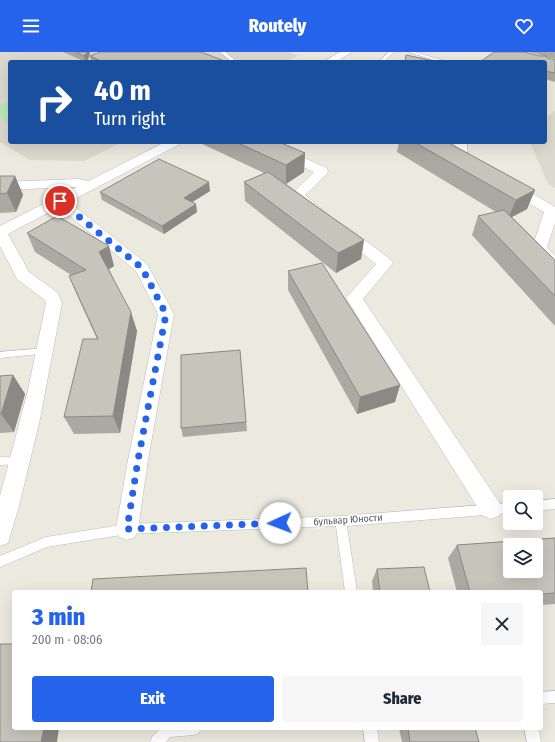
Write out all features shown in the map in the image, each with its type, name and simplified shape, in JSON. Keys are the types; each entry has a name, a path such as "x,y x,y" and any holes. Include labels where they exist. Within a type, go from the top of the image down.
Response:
{"street":[{"path":"332,60 347,52"},
{"path":"0,535 21,460 46,351 54,303 52,297 23,276 0,232 170,144"},
{"path":"262,144 322,171 297,196 385,263 354,298 491,509"},
{"path":"460,144 461,157 486,172"},
{"path":"500,180 552,211 539,248 555,265"},
{"path":"0,186 78,183 91,185"},
{"path":"60,201 142,268 166,314 138,460 127,529"}],"lane":[{"path":"91,60 99,52"},
{"path":"222,52 232,60"},
{"path":"382,60 392,52"},
{"path":"410,52 439,60"},
{"path":"0,355 46,351"},
{"path":"0,461 21,460"},
{"path":"543,505 555,504"},
{"name":"бульвар Юности","path":"0,562 46,542 127,529 341,521 503,508"},
{"path":"341,521 351,590"},
{"path":"543,698 555,697"},
{"path":"157,742 167,731 176,730"},
{"path":"370,730 372,742"},
{"path":"531,730 534,742"}],"shaded area":[{"path":"0,52 289,52 298,56 289,60 8,60 8,144 118,144 84,161 30,160 0,142"},
{"path":"555,111 555,188 548,184 531,144 547,144 547,117"}],"green space":[{"path":"8,102 8,122 0,118 0,105"}],"building":[{"path":"76,52 87,52 84,56"},
{"path":"100,52 201,52 222,60 99,60 90,56"},
{"path":"494,52 525,52 539,56 546,56 547,58 555,60 555,73 547,71 547,60 483,60"},
{"path":"406,55 430,60 405,60"},
{"path":"240,144 284,144 305,153 286,165"},
{"path":"418,144 451,144 535,190 516,200"},
{"path":"159,159 209,182 184,198 196,204 162,226 100,192"},
{"path":"268,172 364,240 338,253 244,182"},
{"path":"0,176 15,176 7,193 0,194"},
{"path":"504,210 555,260 555,296 478,216"},
{"path":"57,216 109,246 99,252 131,312 113,416 64,417 83,339 98,339 69,276 86,270 27,233"},
{"path":"322,263 400,385 360,397 288,271"},
{"path":"240,350 246,422 181,428 181,355"},
{"path":"13,375 1,414 0,414 0,376"},
{"path":"555,538 555,593 543,594 543,590 469,590 457,545 503,542 503,578 543,578 543,539"},
{"path":"424,567 430,590 380,590 377,569"},
{"path":"306,568 308,590 91,590 93,579"},
{"path":"0,644 12,644 12,730 44,730 41,742 0,742"},
{"path":"408,730 476,730 479,742 410,742"}],"route":[{"path":"60,201 142,268 166,314 138,460 127,529 280,523"}]}
